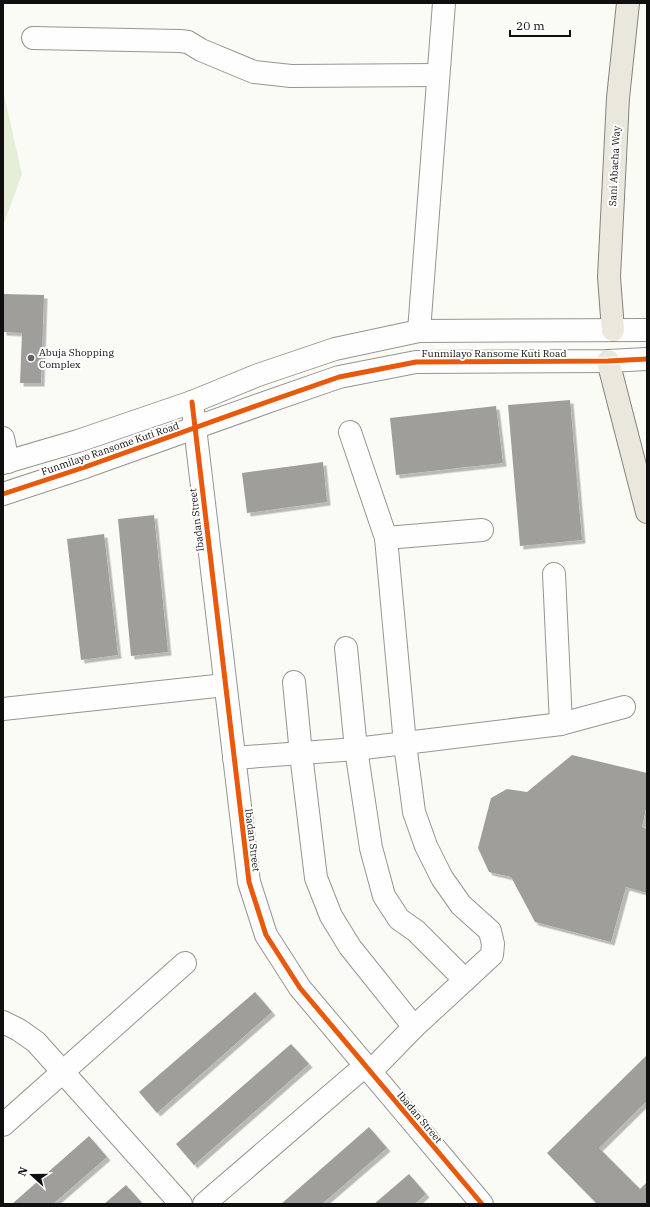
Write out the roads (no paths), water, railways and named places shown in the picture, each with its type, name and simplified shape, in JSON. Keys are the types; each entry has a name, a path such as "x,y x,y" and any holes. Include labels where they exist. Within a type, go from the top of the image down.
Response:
{"main road":[{"name":"Sani Abacha Way","path":"613,330 609,277 618,98 628,3"},
{"path":"608,361 647,512"}],"street":[{"path":"419,331 444,3"},
{"path":"33,38 184,41 254,72 291,76 438,75"},
{"name":"Funmilayo Ransome Kuti Road","path":"6,463 78,441 192,402 258,375 335,349 419,331 647,330"},
{"name":"Funmilayo Ransome Kuti Road","path":"3,494 339,377 416,362 608,361 647,359"},
{"name":"Ibadan Street","path":"192,402 249,882 266,935 300,988 482,1204"},
{"path":"204,1204 368,1068 492,955 493,944 490,931 461,905 446,883 426,846 414,812 405,744 386,538 350,432"},
{"path":"3,438 6,463"},
{"path":"386,538 482,530"},
{"path":"554,574 561,724"},
{"path":"346,648 356,750 371,848 384,896 400,919 416,931 465,980"},
{"path":"294,682 316,878 331,916 350,947 414,1027"},
{"path":"3,709 225,685"},
{"path":"234,758 356,750 561,724 624,707"},
{"path":"3,1125 185,964"},
{"path":"3,1022 19,1030 36,1042 181,1204"}],"place":[{"name":"Abuja Shopping Complex","path":"31,358"}]}
